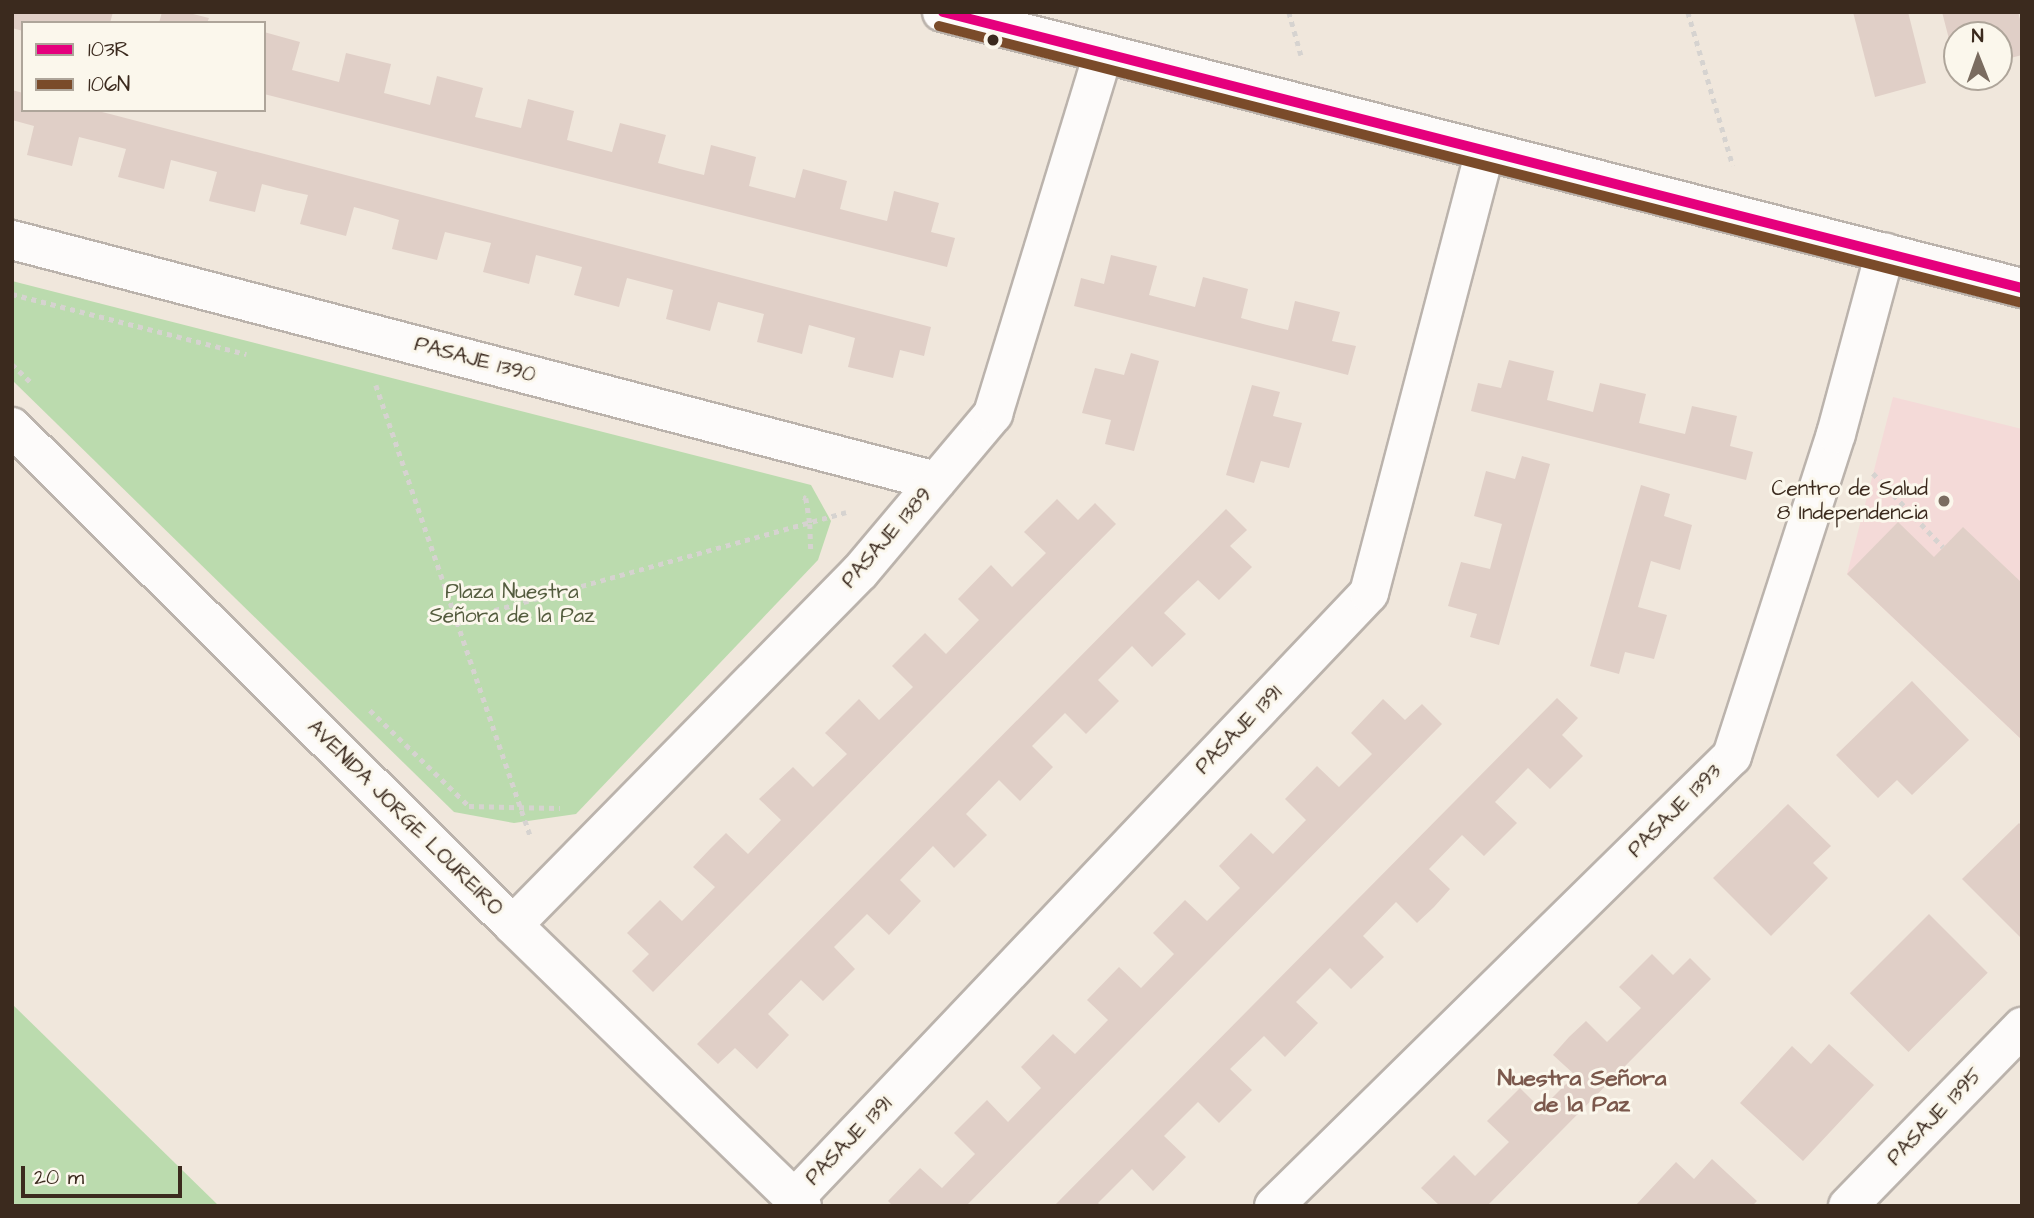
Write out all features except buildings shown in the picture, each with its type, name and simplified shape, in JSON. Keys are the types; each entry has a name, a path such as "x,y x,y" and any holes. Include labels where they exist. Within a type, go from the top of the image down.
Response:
{"street":[{"path":"942,12 2022,288"},
{"name":"PASAJE 1389","path":"513,925 860,572 993,414 1103,54"},
{"name":"PASAJE 1391","path":"798,1202 1369,593 1485,151"},
{"name":"PASAJE 1390","path":"12,240 936,481"},
{"name":"PASAJE 1393","path":"1274,1206 1732,755 1836,434 1885,253"},
{"name":"AVENIDA JORGE LOUREIRO","path":"12,427 513,925 798,1202"},
{"name":"PASAJE 1395","path":"1848,1206 2022,1027"}],"path":[{"path":"1688,12 1748,218"},
{"path":"12,294 254,356"},
{"path":"386,336 376,387 520,808 551,886"},
{"path":"362,384 389,391"},
{"path":"1836,434 1943,547"},
{"path":"793,495 806,498 812,550 803,560"},
{"path":"456,621 810,524 848,511"},
{"path":"469,806 559,809 569,799"}],"shaded area":[{"name":"Centro de Salud 8 Independencia","path":"1893,397 2022,429 2022,740 1847,574"}],"green space":[{"name":"Plaza Nuestra Señora de la Paz","path":"12,281 811,485 831,521 818,560 576,814 514,823 454,812 12,380"},
{"path":"12,1004 219,1206 12,1206"}],"transit line":[{"name":"103R","path":"943,12 2022,288"},
{"name":"106N","path":"939,26 2019,302"}],"place":[{"name":"Centro de Salud 8 Independencia","path":"1944,501"}],"district":[{"name":"Nuestra Señora de la Paz","path":"1582,1091"}]}
